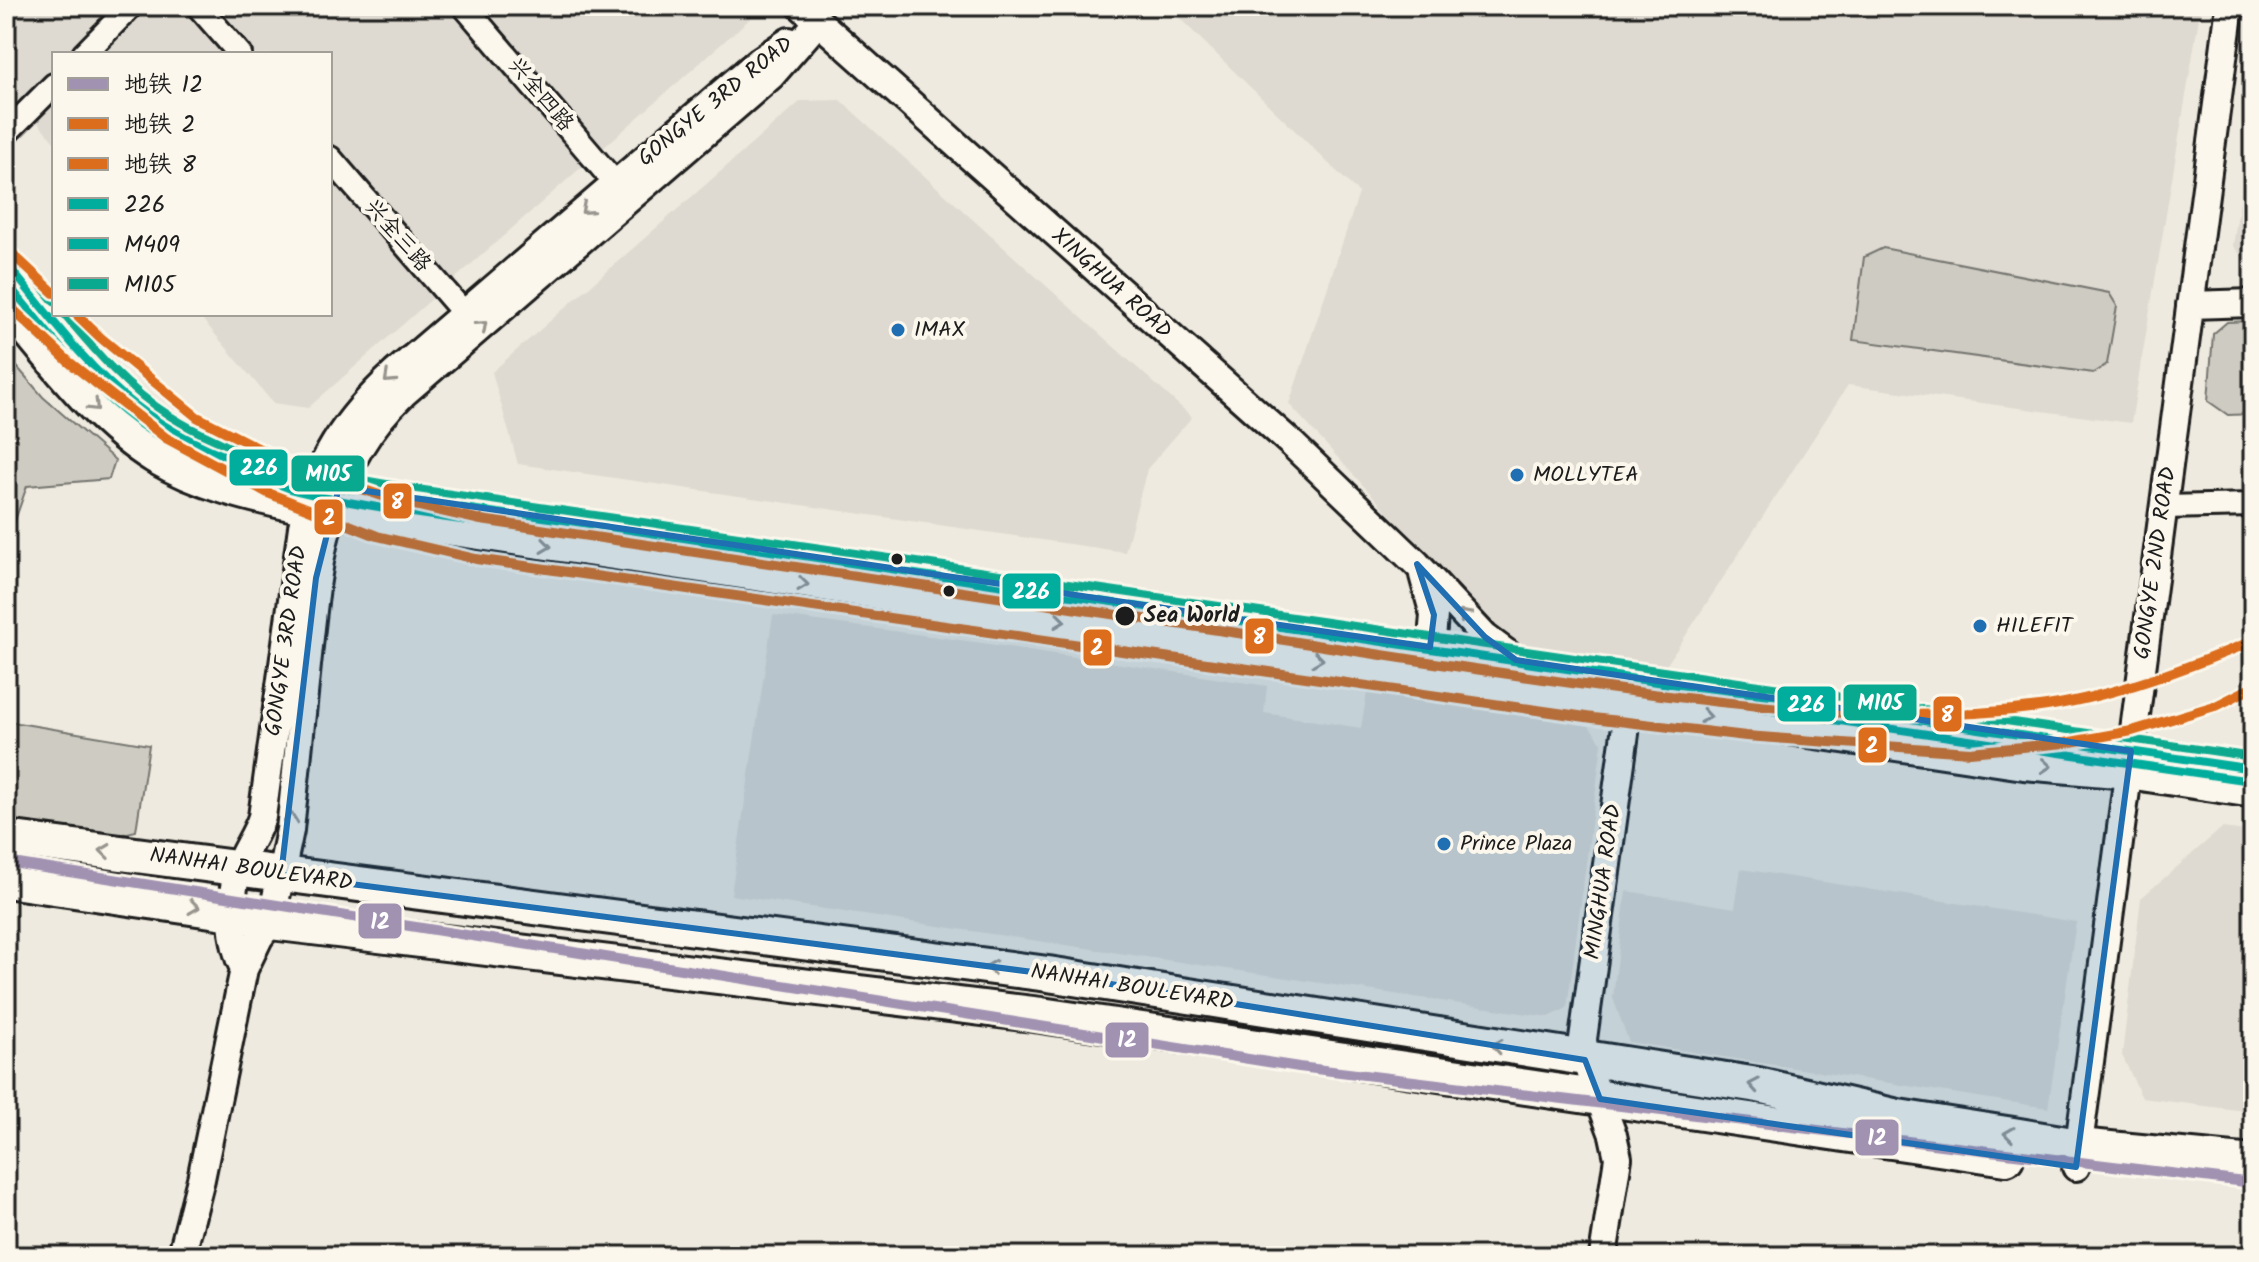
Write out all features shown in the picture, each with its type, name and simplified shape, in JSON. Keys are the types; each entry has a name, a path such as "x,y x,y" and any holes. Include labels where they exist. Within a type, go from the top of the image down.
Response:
{"main road":[{"path":"6,263 52,316"},
{"path":"6,306 100,413 153,457 221,488 323,498 431,503 1516,660 2130,762 2253,792"},
{"path":"52,316 106,378 149,417 185,439 323,498 2024,764 2130,762 2253,769"},
{"name":"NANHAI BOULEVARD","path":"6,838 1048,974 1758,1085 2077,1156 2253,1186"},
{"name":"NANHAI BOULEVARD","path":"6,880 232,913 271,922 1041,1015 1600,1099 2077,1156 2253,1163"}],"street":[{"path":"86,52 131,6"},
{"path":"198,6 238,52"},
{"name":"兴全四路","path":"464,6 616,184"},
{"name":"GONGYE 2ND ROAD","path":"2077,1156 2230,6"},
{"name":"GONGYE 3RD ROAD","path":"187,1256 183,1250 201,1179 244,969 259,938 271,922 290,830 323,498 332,446 353,414 395,373 810,14"},
{"name":"GONGYE 3RD ROAD","path":"244,969 233,940 232,913 238,867 256,836 264,808 297,562 323,498 367,435 394,403 771,76 810,14"},
{"name":"XINGHUA ROAD","path":"810,14 1292,444 1417,564 1485,637 1516,660"},
{"path":"9,125 52,87"},
{"name":"兴全三路","path":"332,160 464,313"},
{"path":"2190,305 2253,303"},
{"path":"2164,507 2253,505"},
{"name":"XINGHUA ROAD","path":"1417,564 1427,585 1435,622 1432,639 1422,646"},
{"name":"MINGHUA ROAD","path":"1585,1060 1585,1019 1629,704"},
{"path":"1585,1060 1613,1135 1618,1158 1603,1256"}],"highlighted area":[{"path":"339,487 1430,647 1434,615 1417,564 1485,637 1516,660 2131,751 2076,1167 1600,1099 1585,1060 1048,974 281,875 316,578"}],"shaded area":[{"path":"6,6 757,6 761,9 308,408 273,403 200,316 332,316 332,52 52,52 52,140 6,84"},
{"path":"1167,6 2201,6 2131,423 1848,385 1664,669 1607,663 1516,643 1484,618 1289,404 1359,193"},
{"path":"840,100 1192,417 1147,469 1125,552 518,464 492,372 801,101"},
{"path":"2253,115 2253,269 2233,246"},
{"path":"1883,248 2109,293 2117,306 2107,364 2093,373 1853,340 1864,257"},
{"path":"2253,321 2253,414 2228,415 2208,401 2213,334 2227,322"},
{"path":"6,354 43,397 115,460 109,479 27,486 6,546"},
{"path":"773,615 1267,686 1264,713 1361,728 1367,693 1589,726 1602,743 1567,1008 1549,1017 731,895"},
{"path":"6,721 149,745 136,831 90,842 6,830"},
{"path":"2222,828 2253,832 2253,1112 2142,1098 2122,1055 2141,898"},
{"path":"1741,869 2076,922 2048,1108 1629,1042 1613,998 1626,891 1735,908"}],"metro line":[{"name":"8","path":"6,248 52,291"},
{"name":"2","path":"6,303 69,362 166,438 268,493 377,536 476,559 1593,718 1746,736 1970,752 2065,743 2132,731 2218,705 2253,687"},
{"name":"8","path":"78,316 197,417 291,465 397,501 481,520 675,549 1566,682 1810,711 1953,714 2047,706 2152,680 2253,641"},
{"name":"12","path":"6,862 1299,1067 2253,1183"}],"transit line":[{"name":"M105","path":"15,255 52,300"},
{"name":"226","path":"6,263 82,355 134,404 198,444 232,459 304,480 415,501 2253,769"},
{"name":"M409","path":"6,282 92,382 124,412 156,435 225,469 299,492 413,513 2251,781"},
{"name":"M105","path":"66,316 126,382 170,416 228,445 321,472 417,489 2253,757"}],"place":[{"name":"IMAX","path":"898,330"},
{"name":"MOLLYTEA","path":"1517,475"},
{"name":"Sea World","path":"1125,616"},
{"name":"HILEFIT","path":"1980,626"},
{"name":"Prince Plaza","path":"1444,844"}]}
